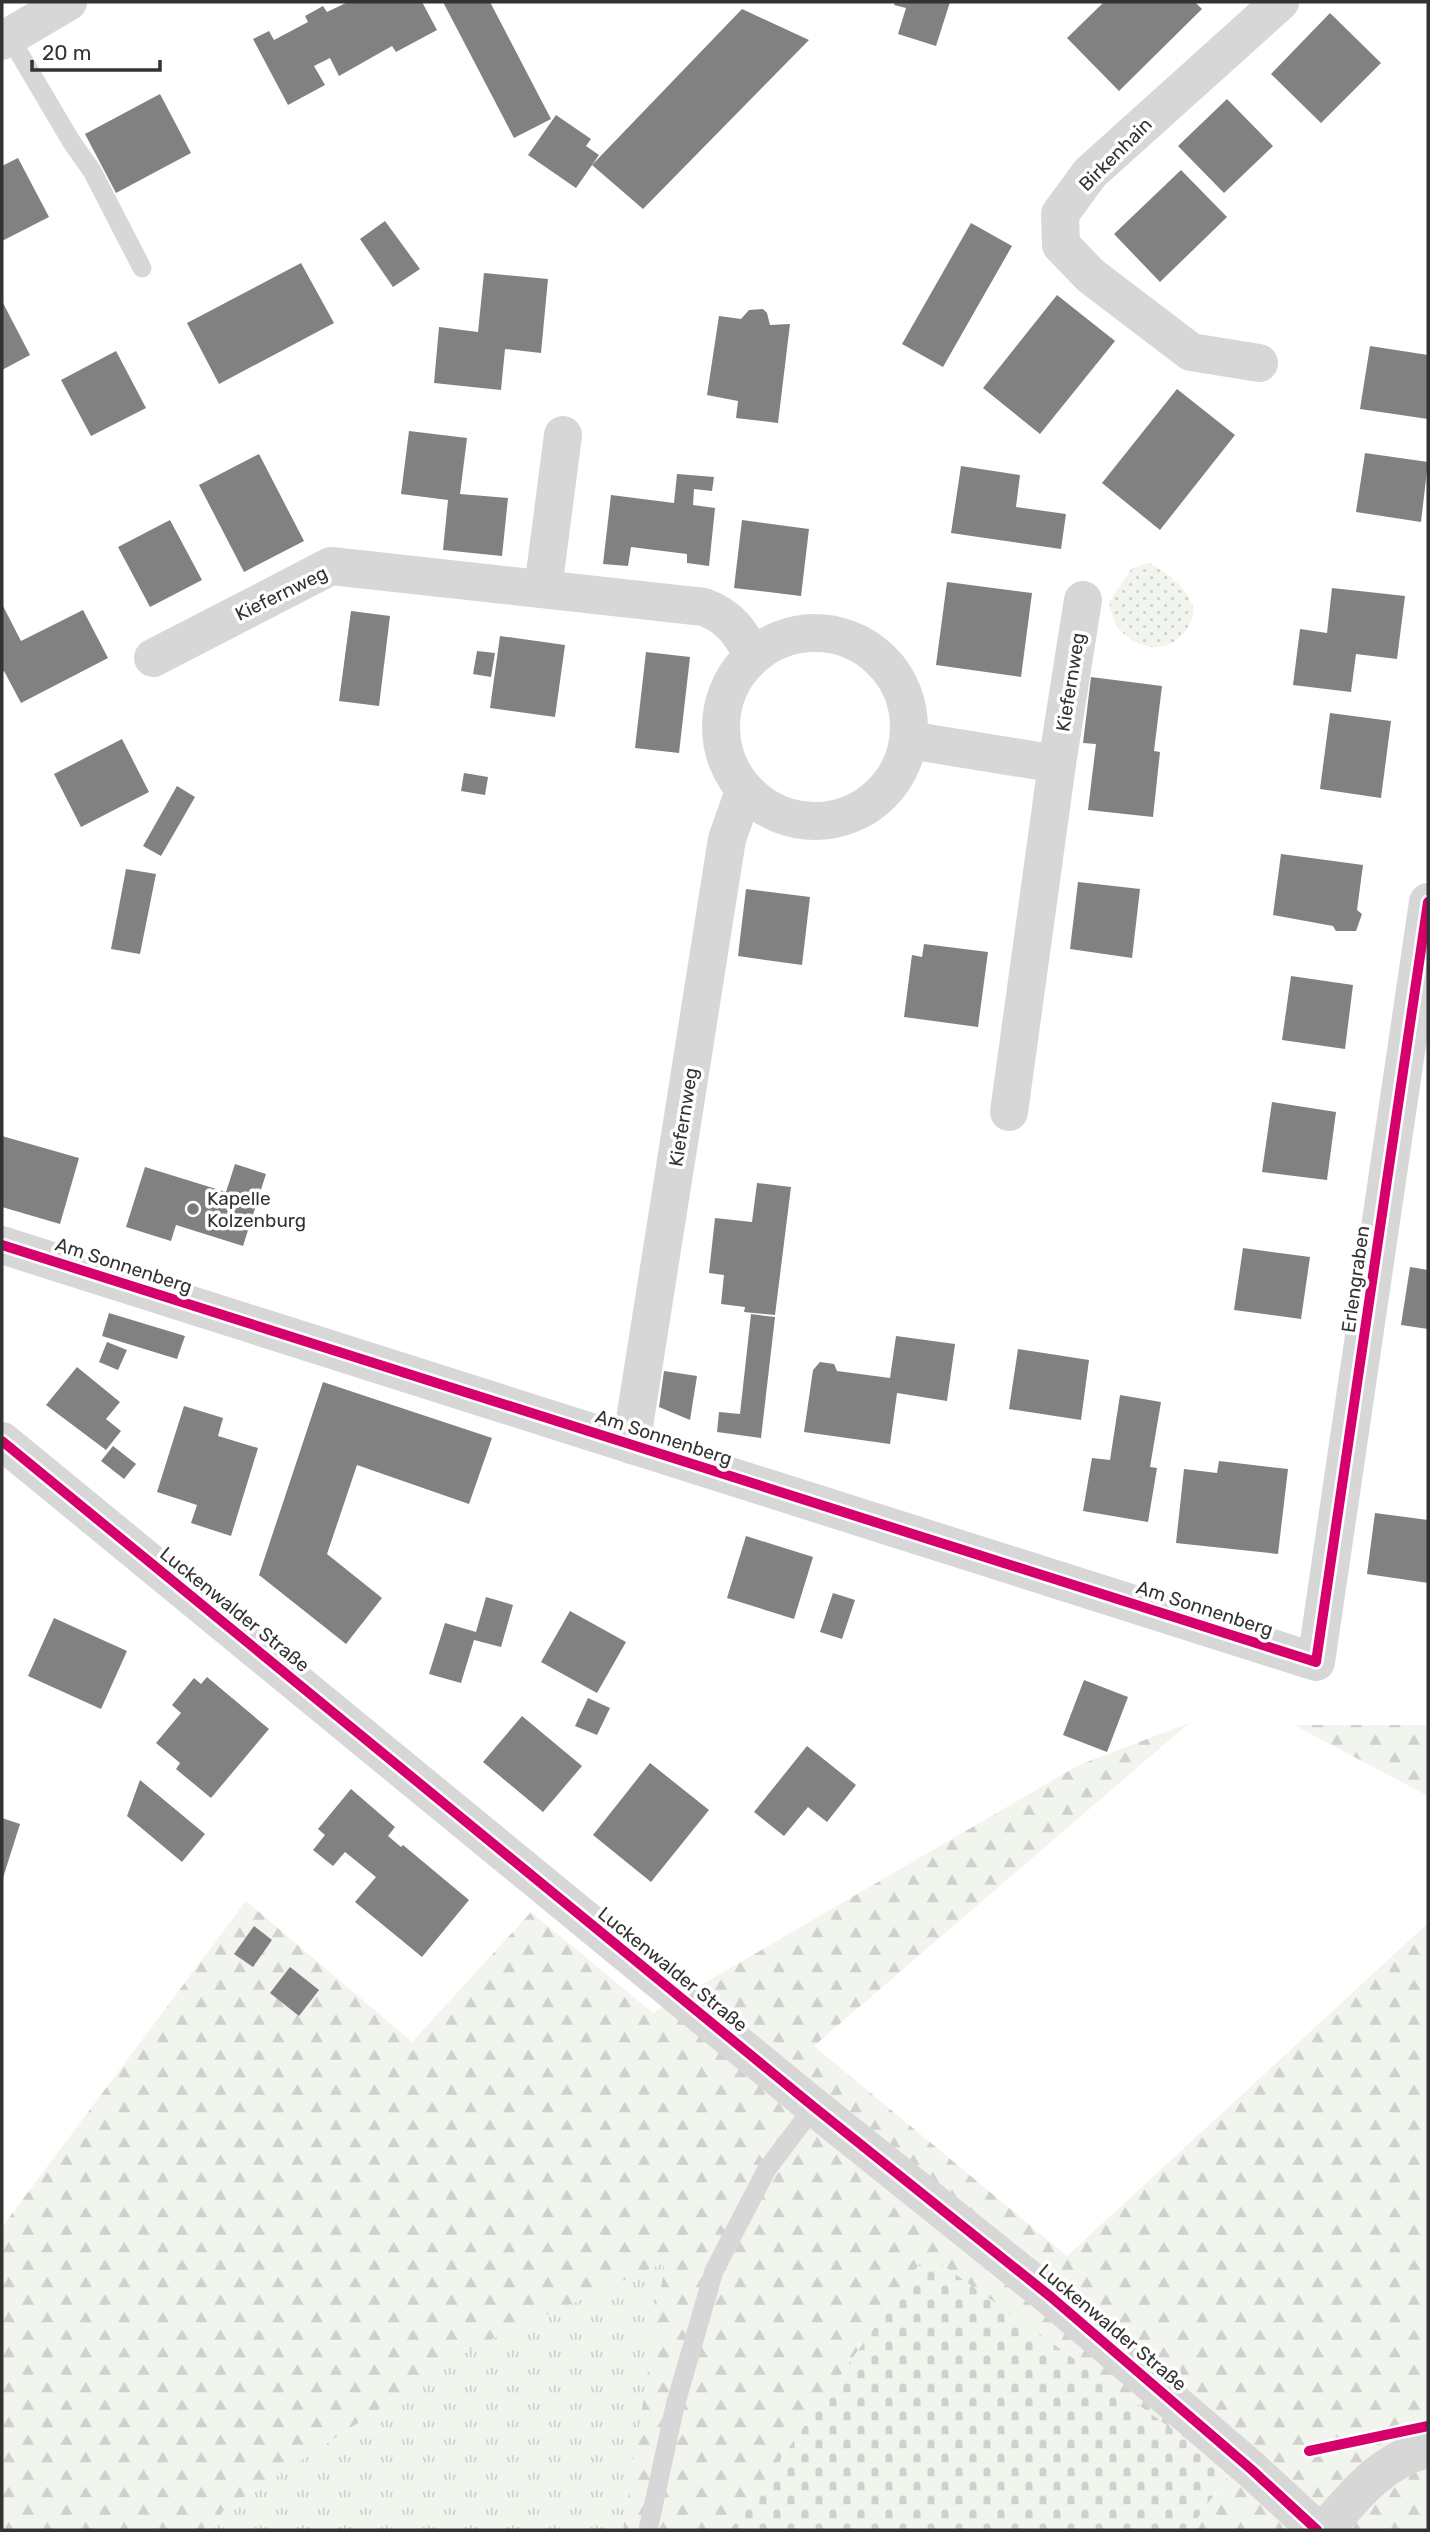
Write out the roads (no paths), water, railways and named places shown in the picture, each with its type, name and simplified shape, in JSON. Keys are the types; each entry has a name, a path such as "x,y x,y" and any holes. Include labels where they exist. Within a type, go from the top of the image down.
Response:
{"street":[{"path":"5,38 68,2"},
{"name":"Birkenhain","path":"1259,363 1191,352 1091,276 1060,245 1060,214 1090,173 1280,2"},
{"path":"543,589 563,435"},
{"name":"Kiefernweg","path":"153,657 331,566 704,607 722,614 739,632 752,653"},
{"name":"Kiefernweg","path":"1009,1112 1057,764 1083,600"},
{"path":"799,632 838,634 888,666 906,699 909,740 895,778 865,807 833,821 777,815 744,791 721,751 721,702 752,653 799,632"},
{"path":"909,740 1057,764"},
{"name":"Kiefernweg","path":"631,1445 727,839 744,791"},
{"name":"Erlengraben","path":"1316,1662 1428,902"},
{"name":"Am Sonnenberg","path":"2,1245 1316,1662"},
{"name":"Luckenwalder Straße","path":"2,1441 814,2107 1051,2297 1252,2470 1317,2530"},
{"path":"1325,2530 1365,2484 1392,2465 1427,2450"}],"lane":[{"path":"5,38 92,171 142,268"},
{"path":"648,2530 675,2406 714,2271 767,2169 814,2107"}],"place":[{"name":"Kapelle Kolzenburg","path":"193,1209"}]}
